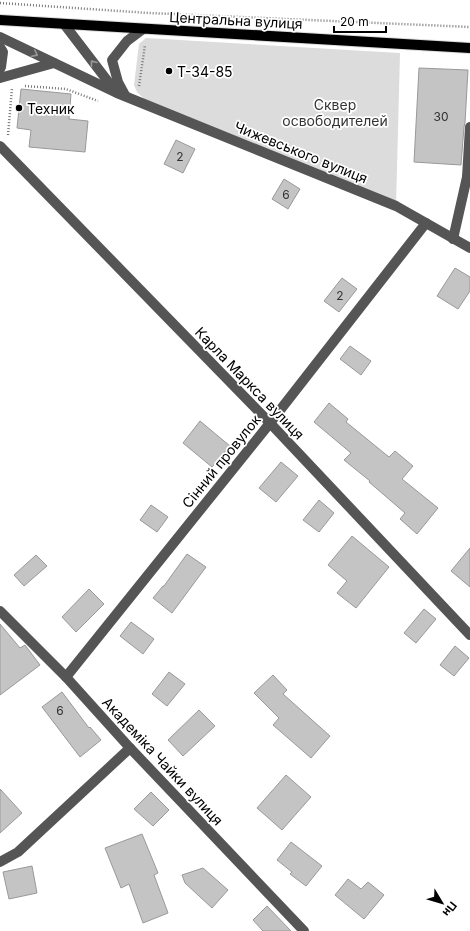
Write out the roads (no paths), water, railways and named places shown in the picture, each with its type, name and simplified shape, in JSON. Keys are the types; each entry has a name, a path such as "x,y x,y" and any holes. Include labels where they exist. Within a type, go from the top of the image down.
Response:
{"main road":[{"name":"Центральна вулиця","path":"0,20 470,48"}],"street":[{"path":"64,24 122,95"},
{"path":"122,95 112,60 127,41 143,29"},
{"name":"Чижевського вулиця","path":"0,37 122,95 396,206 470,248"},
{"path":"0,47 3,52 2,67 0,69"},
{"path":"0,78 54,63"},
{"path":"453,239 468,177 470,127"},
{"name":"Карла Маркса вулиця","path":"2,153 270,423 470,635"},
{"name":"Сінний провулок","path":"66,677 270,423 426,223"},
{"name":"Академіка Чайки вулиця","path":"0,611 66,677 130,748 304,931"},
{"path":"0,862 18,852 130,748"}],"place":[{"name":"Т-34-85","path":"169,71"},
{"name":"Техник","path":"19,108"}],"park label":[{"name":"Сквер освободителей","path":"335,112"}]}
